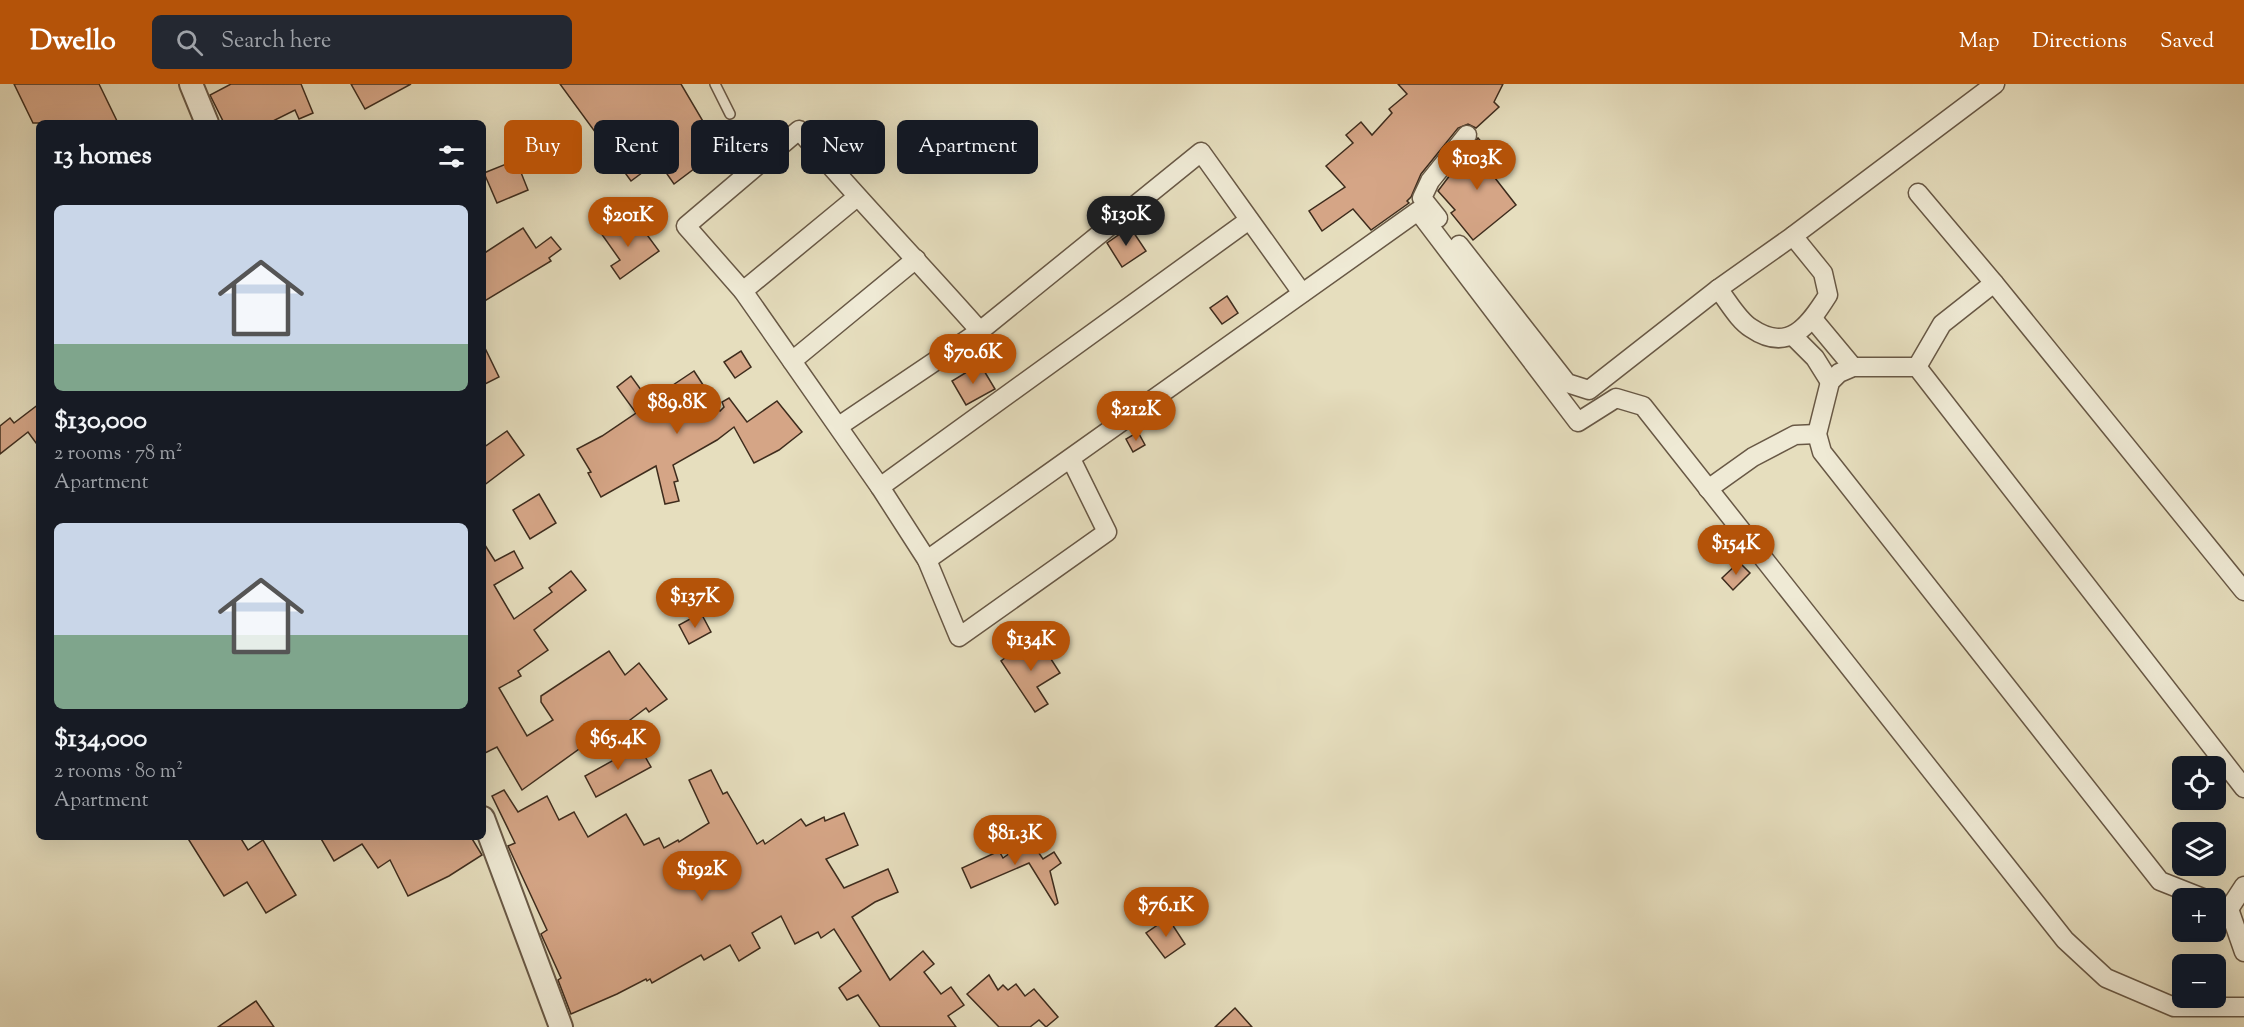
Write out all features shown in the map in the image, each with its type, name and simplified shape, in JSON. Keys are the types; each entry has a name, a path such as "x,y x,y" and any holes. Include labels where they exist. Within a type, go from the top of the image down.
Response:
{"street":[{"path":"191,84 206,120"},
{"path":"1467,135 1430,181 1422,198 1567,383 1589,390 1718,289 1793,236 1995,84"},
{"path":"980,332 916,259 856,197 799,130 686,226 743,291 880,487 927,560 959,637 1107,532 1071,459"},
{"path":"839,426 980,332 1201,152 1302,293"},
{"path":"1918,193 2244,591"},
{"path":"743,291 856,197"},
{"path":"927,560 1418,211 1578,422 1616,398 1643,406 2065,940 2106,978 2174,1007 2244,1007"},
{"path":"880,487 1249,220"},
{"path":"1718,289 1750,328 1771,338 1793,336 1813,319 1828,295 1823,273 1793,236"},
{"path":"792,361 916,259"},
{"path":"1917,367 1942,324 1994,284"},
{"path":"1813,319 1853,367"},
{"path":"1793,336 1815,358 1830,382"},
{"path":"1917,367 1853,367 1839,373 1830,382 1817,434 1822,452 2160,881 2178,888"},
{"path":"1917,367 2244,788"},
{"path":"1708,489 1753,457 1795,435 1817,434"},
{"path":"486,826 561,1027"},
{"path":"2226,902 2244,886"},
{"path":"2226,914 2244,951"}],"lane":[{"path":"715,84 730,114"}],"building":[{"path":"14,84 99,84 117,120 36,120 36,123 33,123"},
{"path":"231,84 301,84 313,113 299,119 295,110 275,120 222,120 210,95"},
{"path":"351,84 411,84 365,109"},
{"path":"560,84 681,84 702,120 691,120 691,171 674,184 667,174 679,174 679,120 594,120 594,130"},
{"path":"1398,84 1503,84 1494,102 1499,107 1476,128 1468,124 1458,128 1421,174 1407,201 1409,203 1371,230 1353,209 1322,231 1309,211 1345,187 1326,166 1353,143 1346,135 1361,122 1372,135 1392,113 1389,109 1407,94"},
{"path":"1478,138 1504,168 1495,178 1516,205 1473,240 1451,213 1455,210 1438,191"},
{"path":"504,165 504,174 522,174 528,190 497,203 486,178 486,172"},
{"path":"626,174 640,174 631,181"},
{"path":"612,219 625,238 642,228 659,251 620,279 611,266 620,260 598,229"},
{"path":"1130,227 1146,251 1122,267 1107,243"},
{"path":"523,228 536,248 551,237 561,249 549,258 551,261 486,300 486,252"},
{"path":"1227,296 1238,313 1222,324 1210,308"},
{"path":"486,350 499,377 486,384"},
{"path":"741,351 751,367 735,378 724,362"},
{"path":"980,364 995,389 966,405 952,381"},
{"path":"694,371 720,411 724,407 722,402 729,398 747,422 777,401 802,432 779,450 754,463 734,427 717,440 673,465 678,481 674,482 679,501 665,504 656,466 601,497 588,473 591,472 577,449 602,436 636,413 617,387 631,376 649,401"},
{"path":"36,406 36,443 28,432 0,454 0,426 10,418 14,423"},
{"path":"507,431 524,455 486,484 486,446"},
{"path":"1138,432 1145,445 1133,452 1126,439"},
{"path":"539,494 556,523 530,539 513,510"},
{"path":"486,547 495,561 514,551 523,568 494,585 514,619 552,592 549,588 571,571 586,590 534,630 548,650 518,671 521,676 499,688 527,736 553,720 541,702 541,696 609,651 625,675 639,663 667,699 649,712 646,708 618,729 614,724 522,790 497,747 486,752"},
{"path":"1739,562 1750,573 1733,590 1722,578"},
{"path":"701,613 711,632 689,644 679,625"},
{"path":"1038,639 1060,673 1037,687 1048,704 1035,712 1001,661 1014,651 1016,653"},
{"path":"639,746 651,767 596,797 585,776"},
{"path":"711,770 723,794 727,792 757,844 763,840 765,844 801,819 806,826 824,817 825,821 844,813 858,845 826,859 844,888 888,869 898,892 875,902 852,917 890,980 923,951 934,964 924,972 941,994 951,987 964,1005 948,1016 956,1027 880,1027 858,995 847,1000 839,988 861,971 834,929 821,938 818,932 795,944 781,916 752,933 760,948 739,961 730,945 704,960 701,955 652,983 650,979 647,981 646,979 571,1014 558,980 561,978 541,934 547,930 508,846 515,843 492,796 504,790 518,812 547,796 559,820 574,812 588,837 626,814 644,845 659,838 664,848 678,840 679,842 709,823 689,780"},
{"path":"1025,833 1043,859 1054,852 1061,863 1050,871 1058,903 1055,905 1029,863 971,888 962,868 999,851 1003,858 1020,846 1015,839"},
{"path":"189,840 242,840 248,850 263,840 296,895 266,913 247,882 224,896"},
{"path":"322,840 473,840 482,855 449,876 408,896 390,860 378,868 362,844 334,861"},
{"path":"1168,918 1185,944 1165,958 1146,933"},
{"path":"989,975 998,990 1003,985 1008,990 1016,984 1025,996 1034,989 1058,1017 1046,1027 1039,1020 1030,1027 999,1027 967,994"},
{"path":"256,1001 274,1027 218,1027"},
{"path":"1235,1008 1252,1027 1215,1027"}]}
